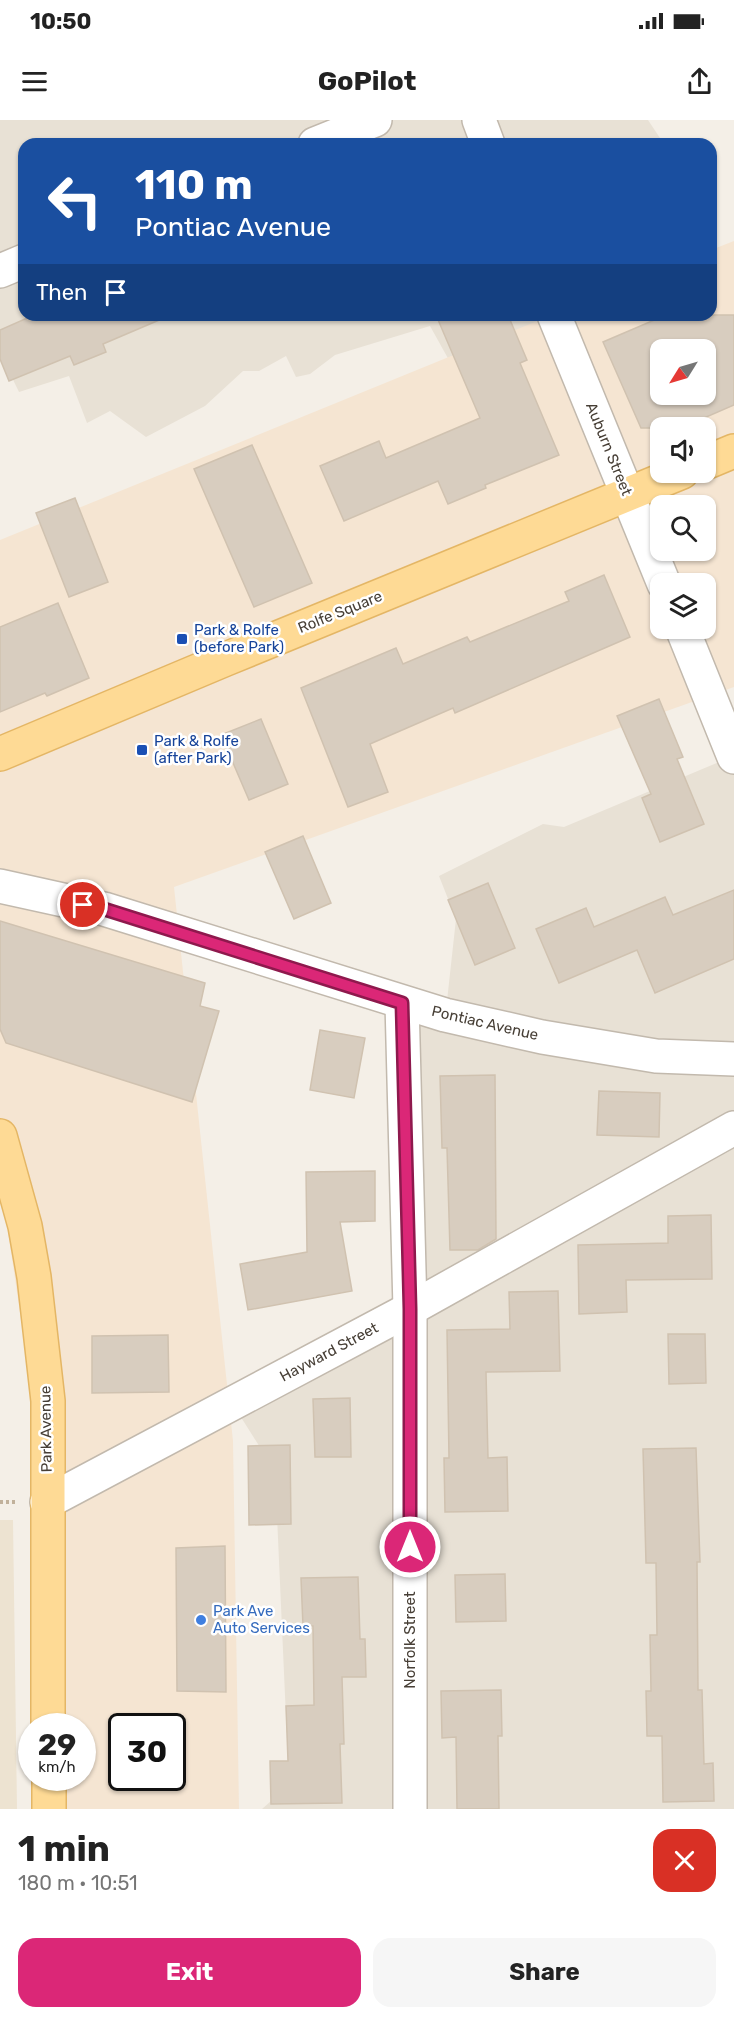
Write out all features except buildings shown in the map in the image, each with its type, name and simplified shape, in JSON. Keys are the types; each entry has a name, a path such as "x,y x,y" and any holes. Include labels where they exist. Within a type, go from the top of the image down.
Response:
{"main road":[{"path":"716,458 734,451"},
{"name":"Rolfe Square","path":"0,754 656,483"},
{"name":"Park Avenue","path":"0,1136 25,1226 34,1277 48,1401 48,1713"},
{"path":"49,1791 49,1809"}],"street":[{"path":"330,138 375,120"},
{"path":"478,120 486,138"},
{"path":"0,271 18,264"},
{"name":"Auburn Street","path":"556,321 659,573"},
{"path":"686,639 734,757"},
{"name":"Pontiac Avenue","path":"0,886 104,909 444,1015 542,1037 656,1056 734,1059"},
{"name":"Norfolk Street","path":"402,1003 410,1309 410,1809"},
{"name":"Hayward Street","path":"47,1502 410,1309 734,1128"}],"shaded area":[{"path":"0,120 648,120 660,138 18,138 18,321 551,321 474,405 430,326 335,355 310,374 296,377 286,356 259,371 243,371 205,406 146,437 110,411 87,423 69,376 19,392 0,353"},
{"path":"734,241 734,687 174,887 233,1441 239,1809 49,1809 49,1791 96,1791 96,1713 48,1713 47,1494 0,1178 0,540 537,321 717,321 717,248"},
{"path":"731,757 734,764 734,1809 262,1809 289,1785 275,1471 232,1403 407,1310 412,1006 447,1001 456,919 439,876 543,824 564,827"},
{"path":"0,1520 13,1520 17,1809 0,1809"}],"place":[{"name":"Park & Rolfe (before Park)","path":"182,639"},
{"name":"Park & Rolfe (after Park)","path":"142,750"},
{"name":"Park Ave Auto Services","path":"201,1620"}],"route":[{"path":"83,905 104,909 402,1003 410,1309 410,1547"}]}
